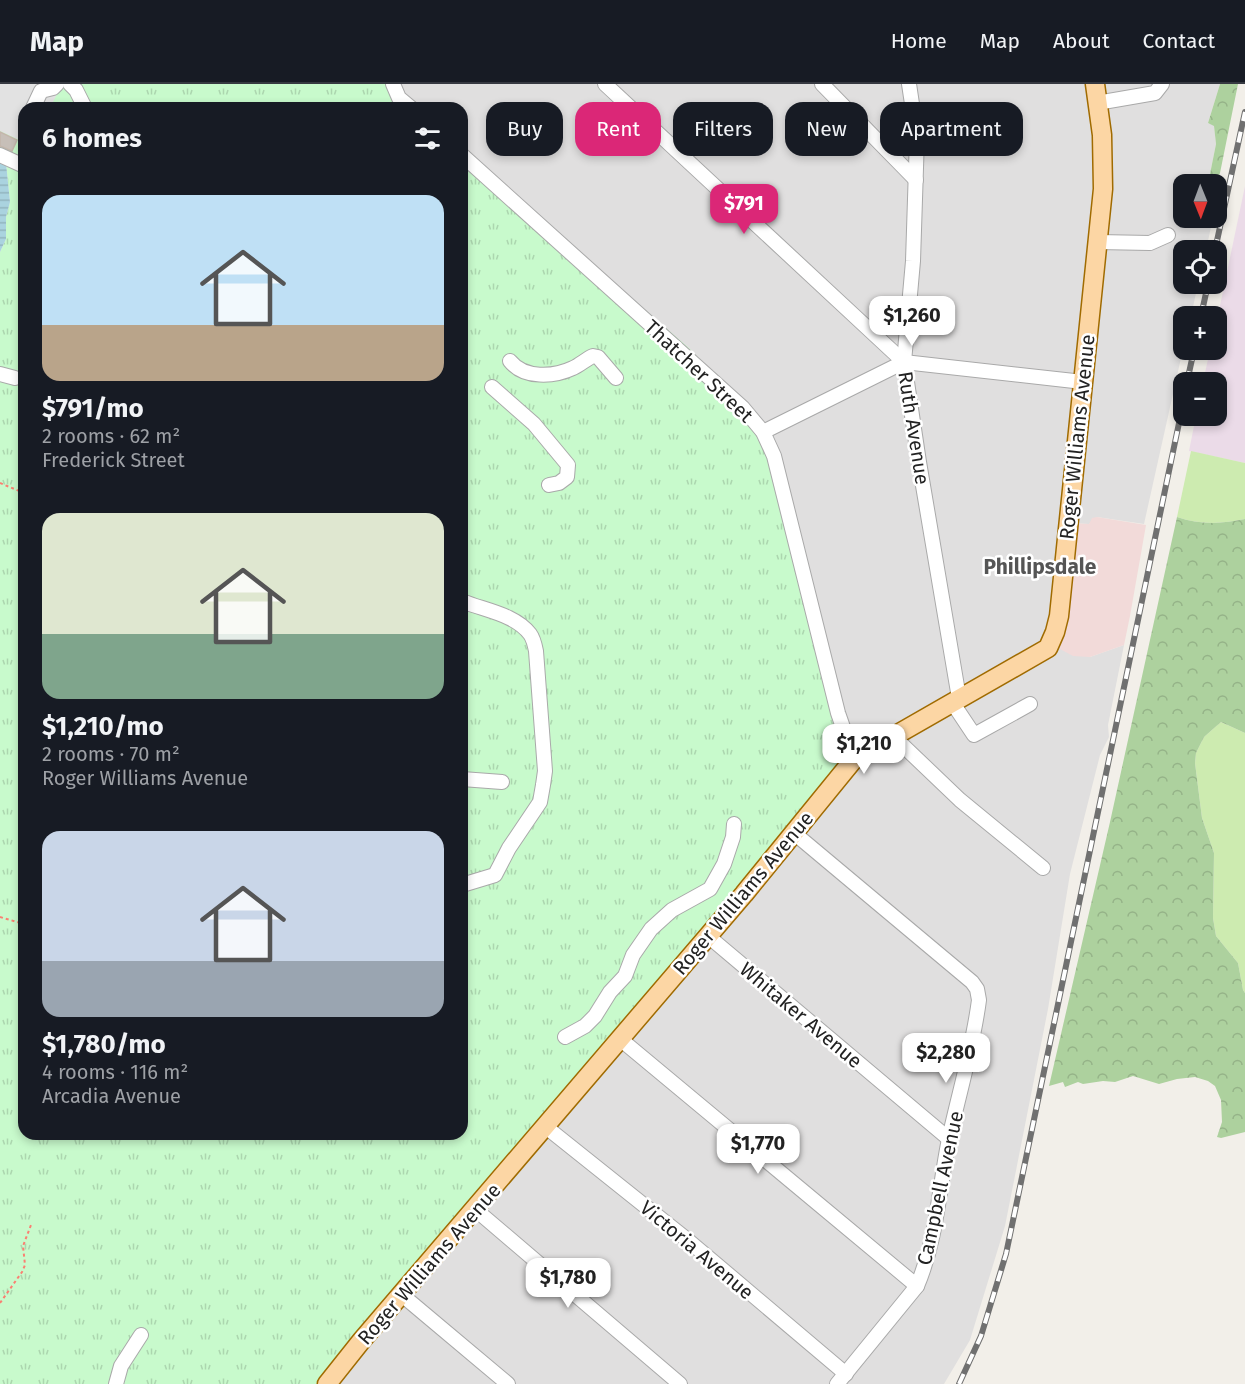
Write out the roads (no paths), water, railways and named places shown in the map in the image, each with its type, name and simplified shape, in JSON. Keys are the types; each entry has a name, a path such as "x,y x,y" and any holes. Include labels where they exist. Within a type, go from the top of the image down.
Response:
{"main road":[{"name":"Roger Williams Avenue","path":"333,1382 402,1295 708,936 854,759 1041,653 1053,640 1059,616 1098,242 1103,164 1095,84"}],"street":[{"path":"36,102 41,91 53,88 57,84"},
{"path":"70,84 82,102"},
{"path":"605,84 904,362"},
{"path":"822,84 916,180"},
{"name":"Ruth Avenue","path":"909,84 916,126 916,180 913,261 904,362 955,700"},
{"path":"1097,103 1155,93 1162,84"},
{"path":"394,85 399,98 404,102"},
{"path":"0,155 18,163"},
{"name":"Thatcher Street","path":"468,160 743,408 764,432 774,456 838,713 854,759"},
{"path":"1098,242 1150,243 1168,235"},
{"path":"510,361 520,370 551,375 572,369 593,356 598,357 616,378"},
{"path":"764,432 904,362 1083,382"},
{"path":"0,374 15,378"},
{"path":"492,387 534,424 568,465 567,477 559,483 549,485"},
{"path":"468,603 522,626 531,635 536,651 545,771 540,802 509,848 495,875 468,883"},
{"path":"955,700 974,735 1030,704"},
{"path":"893,736 960,800 1043,868"},
{"path":"468,779 501,782"},
{"path":"566,1037 585,1026 595,1016 610,992 625,976 633,955 651,929 672,910 710,889 724,864 734,837 734,824"},
{"name":"Campbell Avenue","path":"794,833 972,982 977,989 979,1000 924,1270 917,1286 841,1379"},
{"name":"Whitaker Avenue","path":"708,936 949,1139"},
{"path":"619,1038 917,1286"},
{"name":"Victoria Avenue","path":"546,1127 690,1242 841,1379"},
{"path":"476,1210 680,1384"},
{"path":"402,1295 508,1384"},
{"path":"116,1384 121,1366 141,1335"}],"water":[{"path":"0,159 6,163 10,202 6,217 6,239 0,252"}],"railway":[{"path":"1217,240 1245,112"},
{"path":"1203,306 1206,294"},
{"path":"1189,372 1192,360"},
{"path":"959,1384 981,1336 1006,1254 1178,426"}],"district":[{"name":"Phillipsdale","path":"1040,567"}]}
